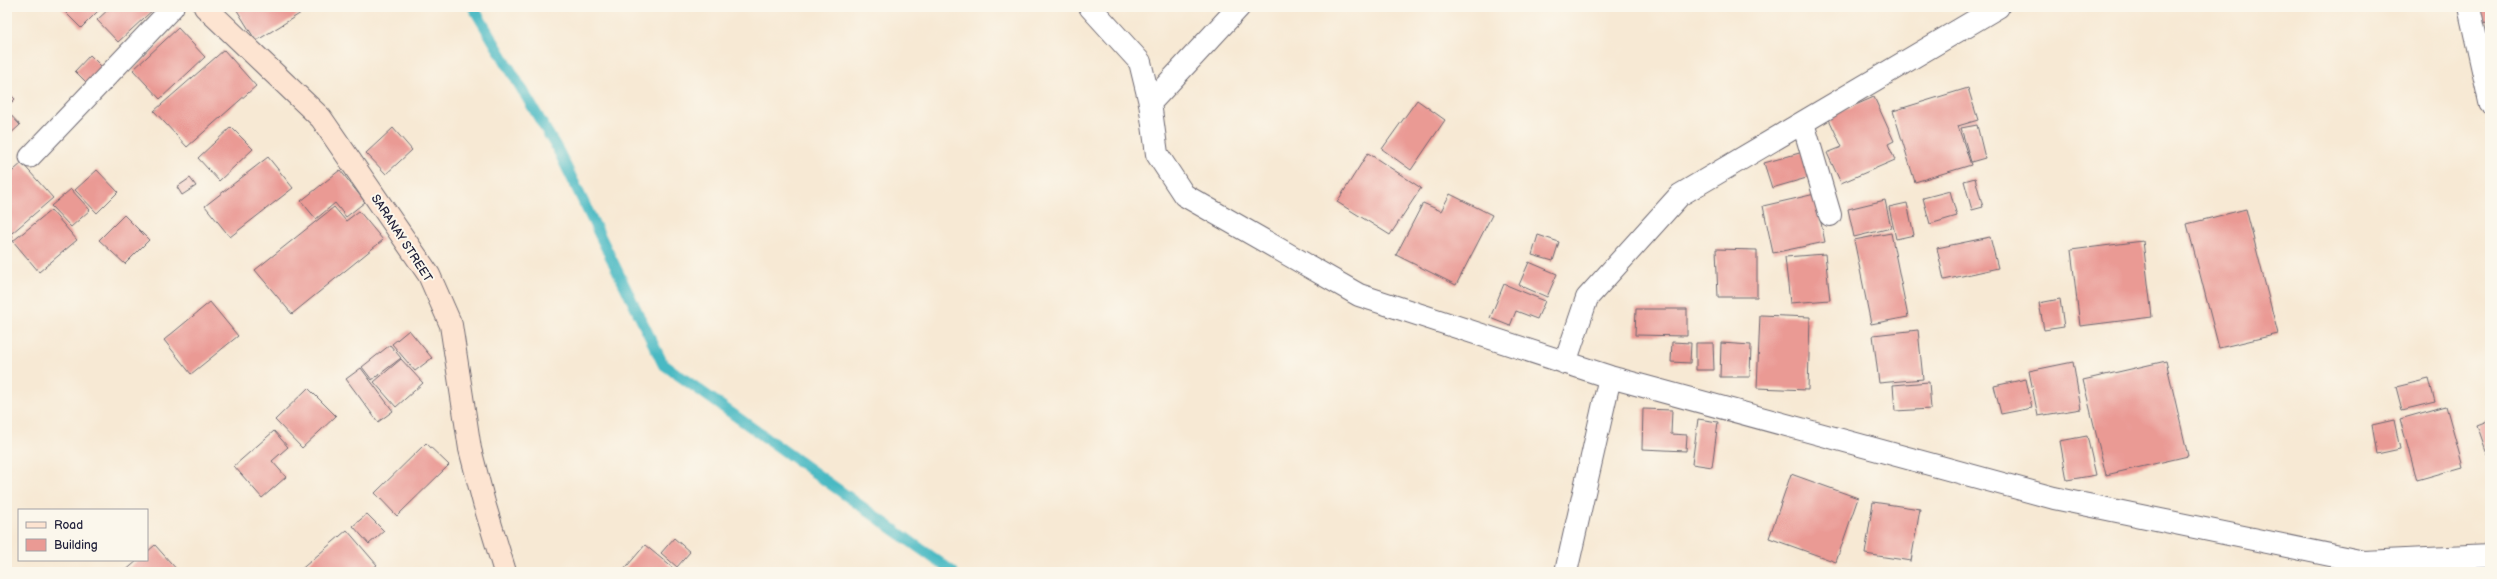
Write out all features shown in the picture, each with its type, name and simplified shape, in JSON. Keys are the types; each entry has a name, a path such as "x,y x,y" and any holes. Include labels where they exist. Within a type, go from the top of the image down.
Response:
{"street":[{"name":"SARANAY STREET","path":"205,7 321,118 429,275 451,325 470,449 484,503 505,572"},
{"path":"1090,7 1140,62 1150,103 1157,154 1184,195 1359,295 1610,377 2054,498 2364,562 2490,556"},
{"path":"1150,103 1239,7"},
{"path":"1565,363 1587,298 1680,195 1998,7"},
{"path":"2469,7 2490,102"},
{"path":"1803,123 1830,214"},
{"path":"1566,572 1610,377"}],"lane":[{"path":"30,157 173,7"}],"building":[{"path":"60,7 102,7 81,28"},
{"path":"111,7 156,7 118,42 97,20"},
{"path":"235,7 298,7 301,13 256,41"},
{"path":"2475,7 2490,7 2490,22 2477,23"},
{"path":"178,28 205,57 160,99 133,70"},
{"path":"224,50 256,86 187,147 154,111"},
{"path":"90,55 106,71 91,87 75,71"},
{"path":"1968,88 1978,120 1958,126 1971,165 1915,182 1893,111"},
{"path":"7,91 15,99 7,107"},
{"path":"1874,97 1894,141 1888,144 1895,160 1841,183 1827,153 1842,147 1828,117"},
{"path":"1417,100 1445,120 1411,170 1382,149"},
{"path":"7,111 20,125 7,137"},
{"path":"1977,125 1985,158 1971,162 1961,128"},
{"path":"231,127 253,149 219,181 198,158"},
{"path":"393,128 412,150 386,174 366,153"},
{"path":"1803,152 1810,177 1772,188 1764,163"},
{"path":"1368,153 1421,188 1390,235 1337,202"},
{"path":"268,157 293,188 230,237 205,206"},
{"path":"22,163 53,198 12,233 7,227 7,176"},
{"path":"97,170 118,192 97,213 75,190"},
{"path":"340,170 365,202 346,217 335,203 316,219 301,201"},
{"path":"190,178 196,186 182,195 177,187"},
{"path":"1975,178 1983,207 1972,210 1964,181"},
{"path":"71,189 90,210 71,227 51,206"},
{"path":"1950,191 1957,216 1930,224 1923,198"},
{"path":"1450,194 1492,215 1456,285 1396,255 1423,203 1441,211"},
{"path":"1815,194 1825,242 1773,253 1763,206"},
{"path":"1885,200 1891,228 1854,237 1848,209"},
{"path":"1907,203 1914,235 1896,239 1889,207"},
{"path":"334,207 346,221 359,211 383,240 292,314 255,270"},
{"path":"2246,209 2278,334 2219,348 2187,224"},
{"path":"51,210 77,240 39,272 13,241"},
{"path":"124,215 149,240 125,264 99,240"},
{"path":"7,231 13,237 7,242"},
{"path":"1891,233 1908,317 1871,324 1854,240"},
{"path":"1538,235 1559,242 1553,261 1532,255"},
{"path":"1990,237 1998,268 1944,280 1937,248"},
{"path":"2143,241 2152,317 2080,326 2071,250"},
{"path":"1716,249 1757,250 1757,297 1718,297"},
{"path":"1825,254 1830,300 1790,303 1785,257"},
{"path":"1529,262 1557,274 1547,297 1519,285"},
{"path":"1504,284 1545,301 1537,319 1516,311 1510,326 1490,318"},
{"path":"2060,299 2064,327 2044,330 2039,303"},
{"path":"210,302 238,336 191,374 164,340"},
{"path":"1636,309 1687,309 1687,336 1635,335"},
{"path":"1760,315 1810,317 1808,390 1757,388"},
{"path":"409,330 432,358 415,371 392,344"},
{"path":"1918,330 1923,379 1879,383 1873,335"},
{"path":"1672,342 1691,343 1690,363 1671,362"},
{"path":"1696,343 1713,343 1714,370 1696,370"},
{"path":"1721,343 1751,345 1750,377 1720,377"},
{"path":"390,345 401,358 372,380 362,367"},
{"path":"401,359 423,383 396,407 374,382"},
{"path":"2166,361 2188,456 2106,475 2083,380"},
{"path":"2073,362 2081,409 2038,416 2029,371"},
{"path":"361,368 393,411 378,422 346,379"},
{"path":"2026,379 2032,408 2001,414 1994,386"},
{"path":"2429,379 2435,402 2402,410 2396,387"},
{"path":"1929,382 1931,409 1895,411 1893,385"},
{"path":"308,388 336,416 302,448 275,420"},
{"path":"2446,406 2463,467 2417,480 2400,419"},
{"path":"1643,409 1672,410 1671,434 1687,435 1686,451 1642,449"},
{"path":"1698,419 1718,422 1712,467 1692,464"},
{"path":"2394,420 2400,449 2377,454 2372,425"},
{"path":"2490,420 2490,462 2477,425"},
{"path":"274,431 288,447 272,461 286,477 262,498 234,466"},
{"path":"2087,436 2096,475 2067,480 2060,441"},
{"path":"426,443 449,465 397,516 375,493"},
{"path":"1791,474 1858,498 1836,562 1769,538"},
{"path":"1873,502 1920,509 1911,561 1865,554"},
{"path":"367,514 384,531 369,544 353,526"},
{"path":"347,530 377,565 368,572 298,572"},
{"path":"674,538 690,552 677,567 661,553"},
{"path":"155,545 179,572 124,572 137,561 148,561 148,551"},
{"path":"645,545 674,569 672,572 622,572"}],"waterway":[{"path":"473,7 558,150 663,364 953,572"}]}
